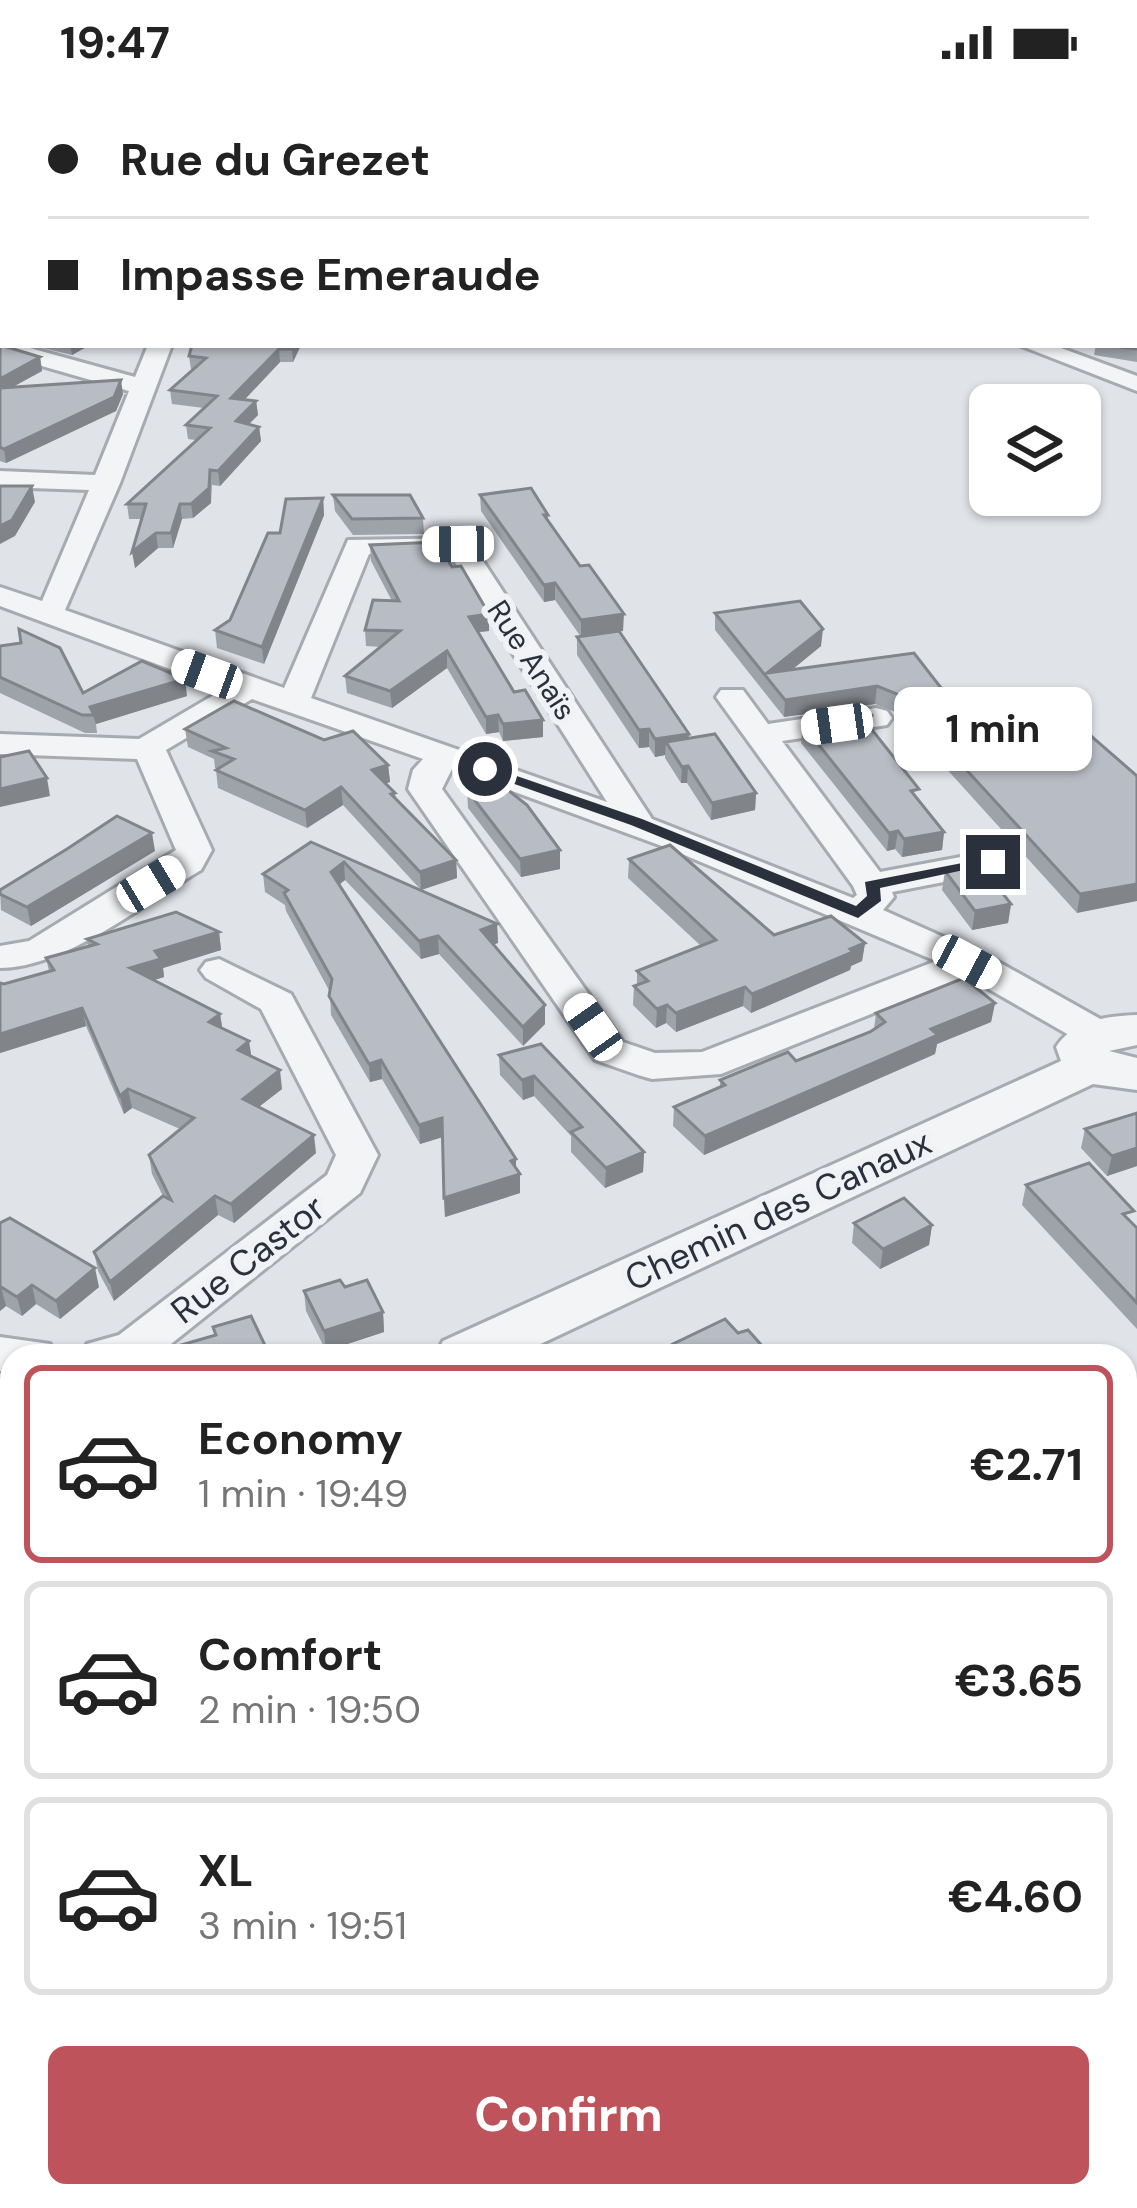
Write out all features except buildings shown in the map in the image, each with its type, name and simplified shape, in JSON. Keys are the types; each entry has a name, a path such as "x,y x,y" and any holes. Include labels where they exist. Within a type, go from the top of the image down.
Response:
{"street":[{"path":"7,348 144,387"},
{"path":"47,614 60,596 159,348"},
{"path":"1039,348 1137,384"},
{"path":"0,479 107,483"},
{"name":"Rue Anaïs","path":"293,704 358,546 458,544 637,822"},
{"path":"0,596 293,704 436,768 637,822 864,899 1116,1051"},
{"path":"0,744 124,752 148,747 246,689"},
{"path":"732,697 864,899"},
{"path":"759,735 876,718"},
{"path":"0,957 21,957 42,949 188,862 194,850 148,747"},
{"path":"436,768 424,789 609,1051 652,1066 707,1065 967,962"},
{"path":"864,899 993,862"},
{"name":"Rue Castor","path":"139,1344 345,1183 357,1155 277,1002 219,970"},
{"name":"Chemin des Canaux","path":"489,1344 1116,1051"}],"route":[{"path":"485,769 637,822 858,913 875,897 871,885 993,862"}]}
